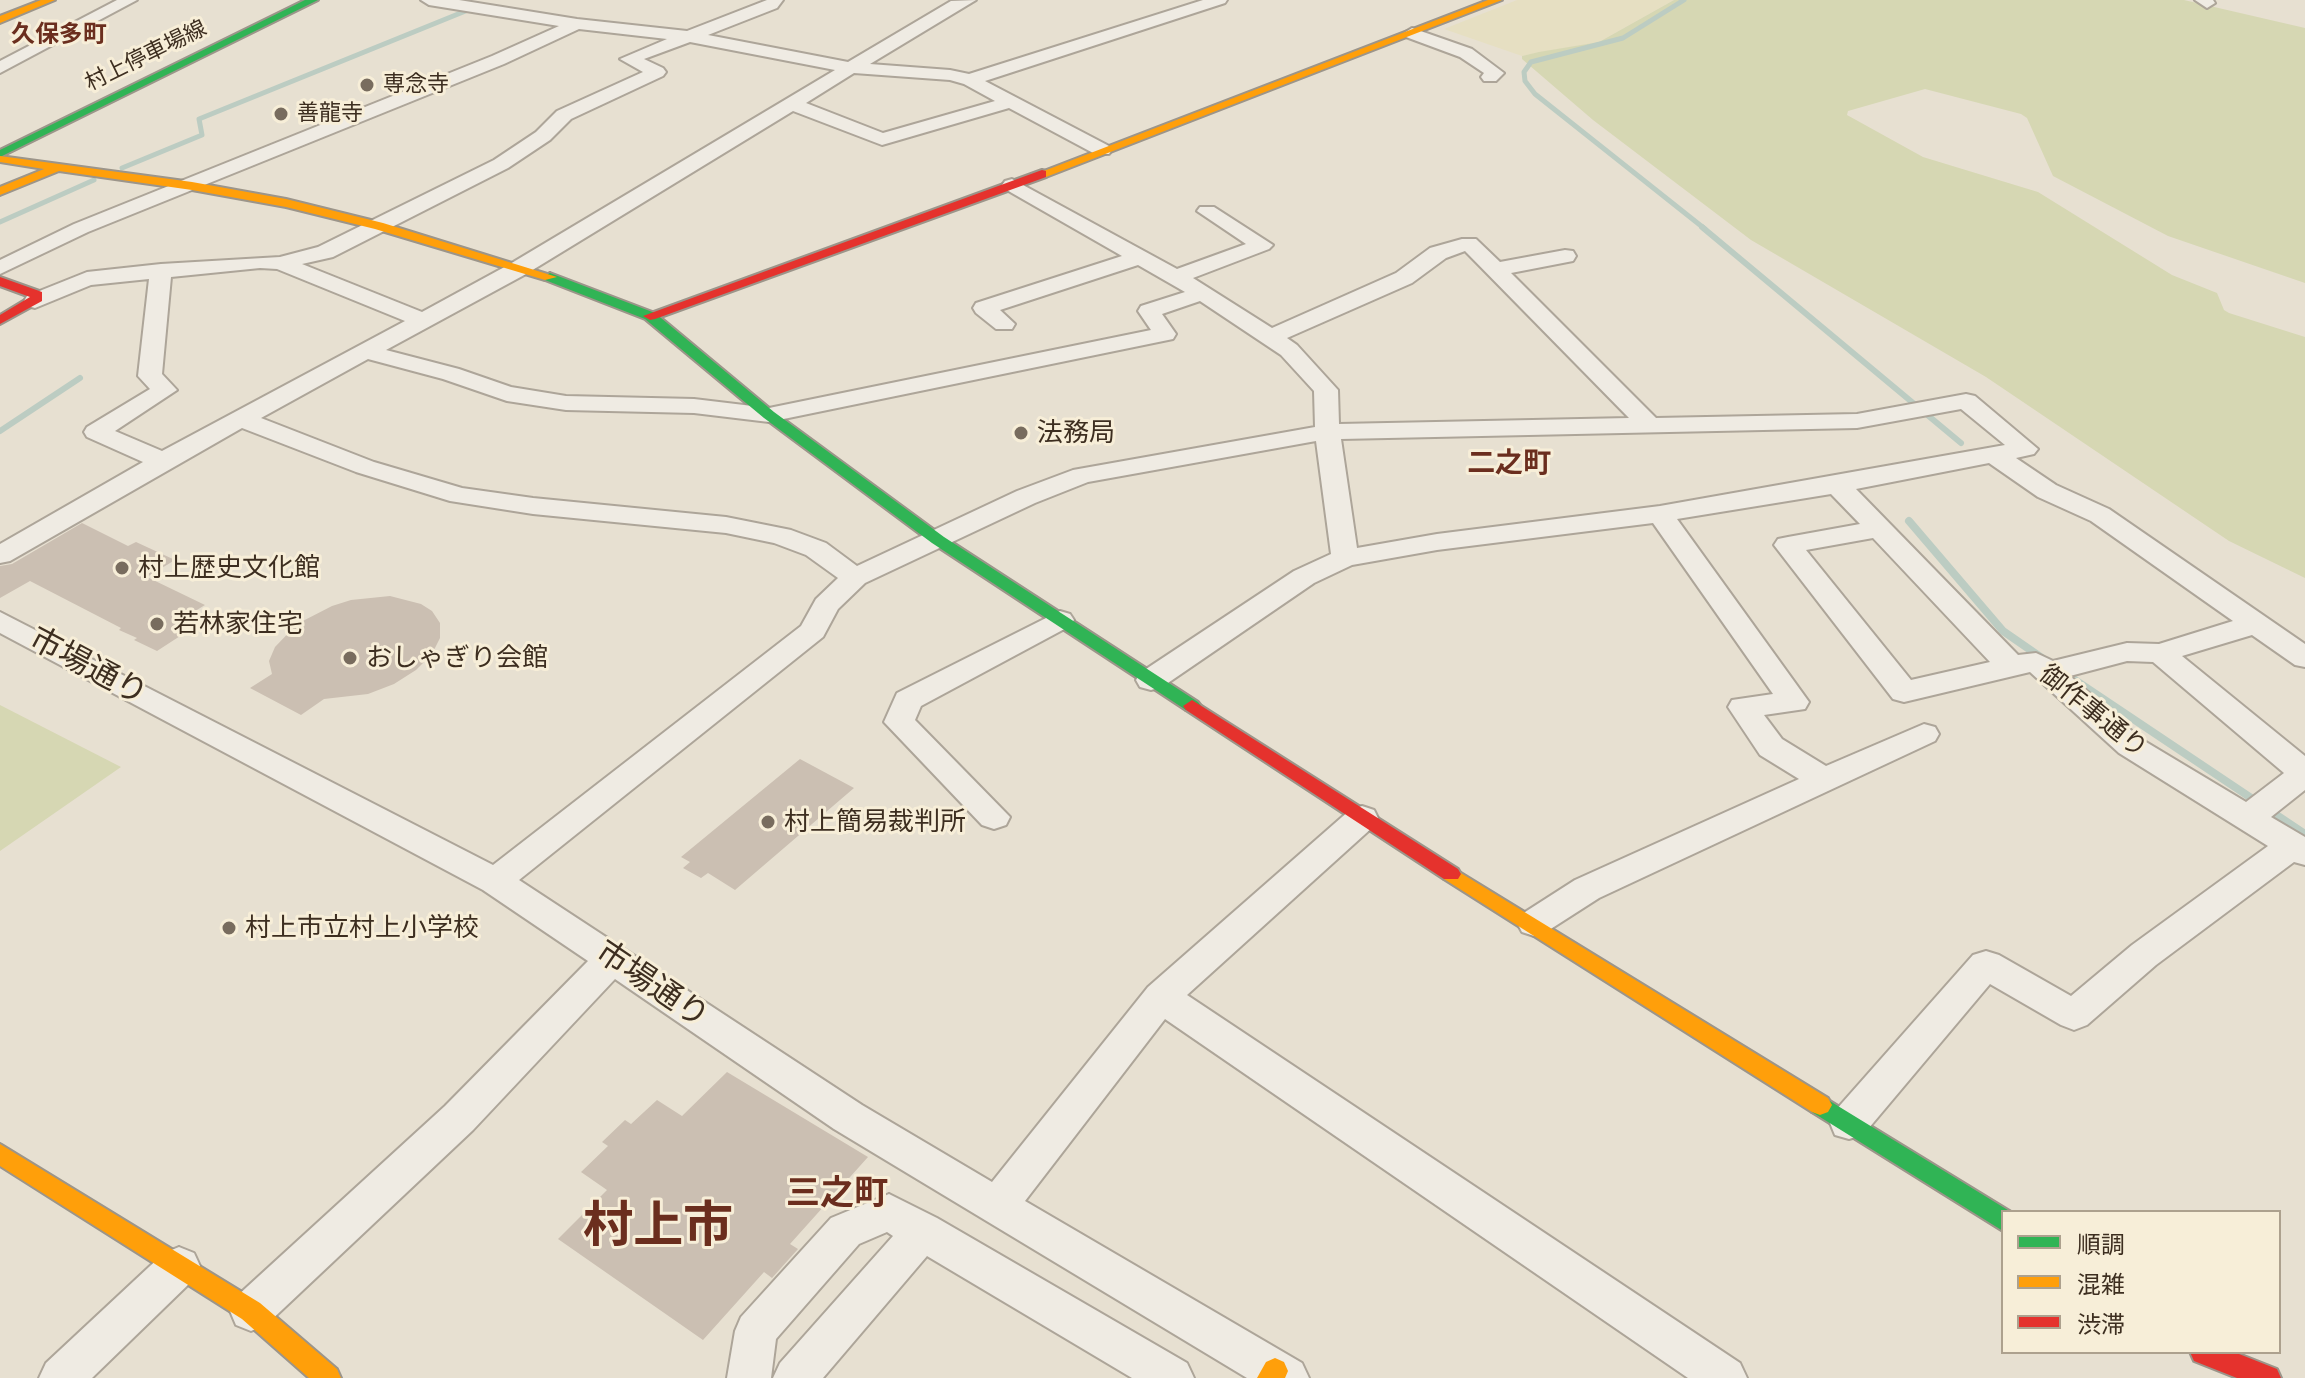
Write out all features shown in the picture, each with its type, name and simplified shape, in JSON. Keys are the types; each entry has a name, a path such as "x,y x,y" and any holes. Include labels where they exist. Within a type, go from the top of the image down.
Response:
{"street":[{"path":"0,20 47,0"},
{"path":"0,68 129,0"},
{"name":"村上停車場線","path":"0,157 313,0"},
{"path":"429,0 577,24 687,36 851,68 950,75 970,80 1102,150"},
{"path":"501,11 537,0"},
{"path":"0,320 87,279 161,270 280,263 325,252 501,164 543,136 564,115 657,72 629,59 771,5 775,0"},
{"path":"0,555 163,461 518,269 968,0"},
{"path":"970,80 1219,0"},
{"path":"650,316 1012,185 1497,0"},
{"path":"0,268 81,228 192,186 498,60 577,24"},
{"path":"1412,33 1466,53 1495,73 1490,77"},
{"path":"792,104 882,139 1010,102"},
{"name":"村上停車場線","path":"0,157 286,203 379,226 605,296 650,316 769,415 938,540 1362,818 1534,923 2001,1219"},
{"path":"0,191 59,167"},
{"path":"1012,185 1203,293 1289,350 1326,390 1327,432 1345,558"},
{"path":"1177,277 1262,245 1207,211"},
{"path":"1269,338 1404,278 1438,253 1469,243 1650,426"},
{"path":"1497,269 1565,256"},
{"path":"1004,324 984,308 1141,257"},
{"path":"280,263 424,321"},
{"path":"161,270 150,376 165,390 96,432 163,461"},
{"path":"0,281 27,289 37,295 35,301"},
{"path":"368,352 451,374 507,394 566,403 694,406 769,415 1165,334 1149,311 1203,293"},
{"path":"495,881 813,631 826,605 855,577 1026,497 1082,475 1327,432 1857,421 1966,401 2025,449 1837,485 1660,514 1437,542 1345,558 1304,577 1151,680"},
{"path":"241,419 365,467 459,495 533,506 726,525 781,536 816,549 855,577"},
{"path":"1995,456 2047,491 2100,515 2305,658"},
{"name":"御作事通り","path":"1837,485 2011,666 2036,662 2130,746 2299,849"},
{"path":"1660,514 1794,702 1743,707 1771,747 1825,780"},
{"path":"1879,529 1788,545 1904,692 2011,666"},
{"path":"994,817 899,722 908,700 1060,620"},
{"name":"市場通り","path":"0,621 495,881 848,1117 1277,1376"},
{"path":"2048,672 2127,652 2160,653 2256,624"},
{"path":"2160,653 2305,773 2248,818"},
{"path":"1534,923 1587,889 1924,734"},
{"path":"998,1205 1161,997 1362,818"},
{"path":"1849,1123 1986,965 2074,1015 2144,955 2299,849"},
{"path":"251,1311 459,1118 613,958"},
{"path":"1161,997 1725,1378"},
{"path":"0,1154 251,1311 328,1378"},
{"path":"749,1378 756,1331 845,1231 889,1212 1172,1378"},
{"path":"795,1378 923,1231"},
{"path":"61,1378 179,1266"},
{"path":"2204,1378 2206,1354 2268,1378"}],"shaded area":[{"path":"1517,0 1674,0 1599,42 1522,56 1444,29"}],"green space":[{"path":"1674,0 2184,0 2305,28 2305,283 2168,236 2053,176 2027,118 2021,114 1925,89 1848,111 1847,115 1923,157 2038,192 2172,275 2217,293 2224,310 2229,313 2305,337 2305,578 2229,541 1986,377 1751,240 1593,120 1522,59 1522,56 1539,52 1599,42"},
{"path":"0,705 121,767 0,851"}],"building":[{"path":"82,523 128,546 136,542 175,560 147,577 205,605 179,621 194,627 157,651 134,640 137,638 119,630 121,628 30,581 0,598 0,566 12,564"},
{"name":"おしゃぎり会館","path":"390,596 421,604 432,611 440,623 440,638 432,654 416,670 394,684 368,694 324,699 301,715 250,688 272,674 269,661 275,647 297,624 351,600"},
{"name":"村上簡易裁判所","path":"800,759 854,788 735,890 708,873 701,878 683,868 690,862 681,857"},
{"path":"727,1072 868,1157 790,1244 798,1249 772,1278 764,1272 703,1340 558,1239 607,1190 581,1172 608,1146 602,1142 625,1120 631,1124 657,1100 682,1116"}],"waterway":[{"path":"1684,0 1623,38 1531,62 1524,72 1525,81 1535,94 1705,229"},
{"path":"122,168 202,135 199,119 468,10"},
{"path":"0,222 94,180"},
{"path":"1702,227 1961,443"},
{"path":"0,431 80,378"},
{"path":"1909,521 2003,631 2042,658"},
{"path":"2063,672 2305,834"}],"traffic: fast":[{"path":"0,154 313,0"},
{"path":"550,277 650,316 769,415 938,540 1192,706"},
{"path":"1820,1105 2001,1219"}],"traffic: slow":[{"path":"0,20 50,0"},
{"path":"1042,174 1497,0"},
{"path":"0,159 192,186 286,203 379,226 550,277"},
{"path":"0,191 58,167"},
{"path":"1451,874 1820,1105"},
{"path":"0,1154 251,1311 328,1378"},
{"path":"1270,1378 1275,1371"}],"traffic: jam":[{"path":"650,316 1042,174"},
{"path":"0,281 37,295 35,301 0,320"},
{"path":"1192,706 1451,874"},
{"path":"2208,1354 2268,1378"}],"place":[{"name":"専念寺","path":"367,85"},
{"name":"善龍寺","path":"281,114"},
{"name":"法務局","path":"1021,433"},
{"name":"村上歴史文化館","path":"122,568"},
{"name":"若林家住宅","path":"157,624"},
{"name":"おしゃぎり会館","path":"350,658"},
{"name":"村上簡易裁判所","path":"768,822"},
{"name":"村上市立村上小学校","path":"229,928"}],"district":[{"name":"久保多町","path":"59,35"},
{"name":"二之町","path":"1509,464"},
{"name":"三之町","path":"837,1194"},
{"name":"村上市","path":"658,1228"}]}
